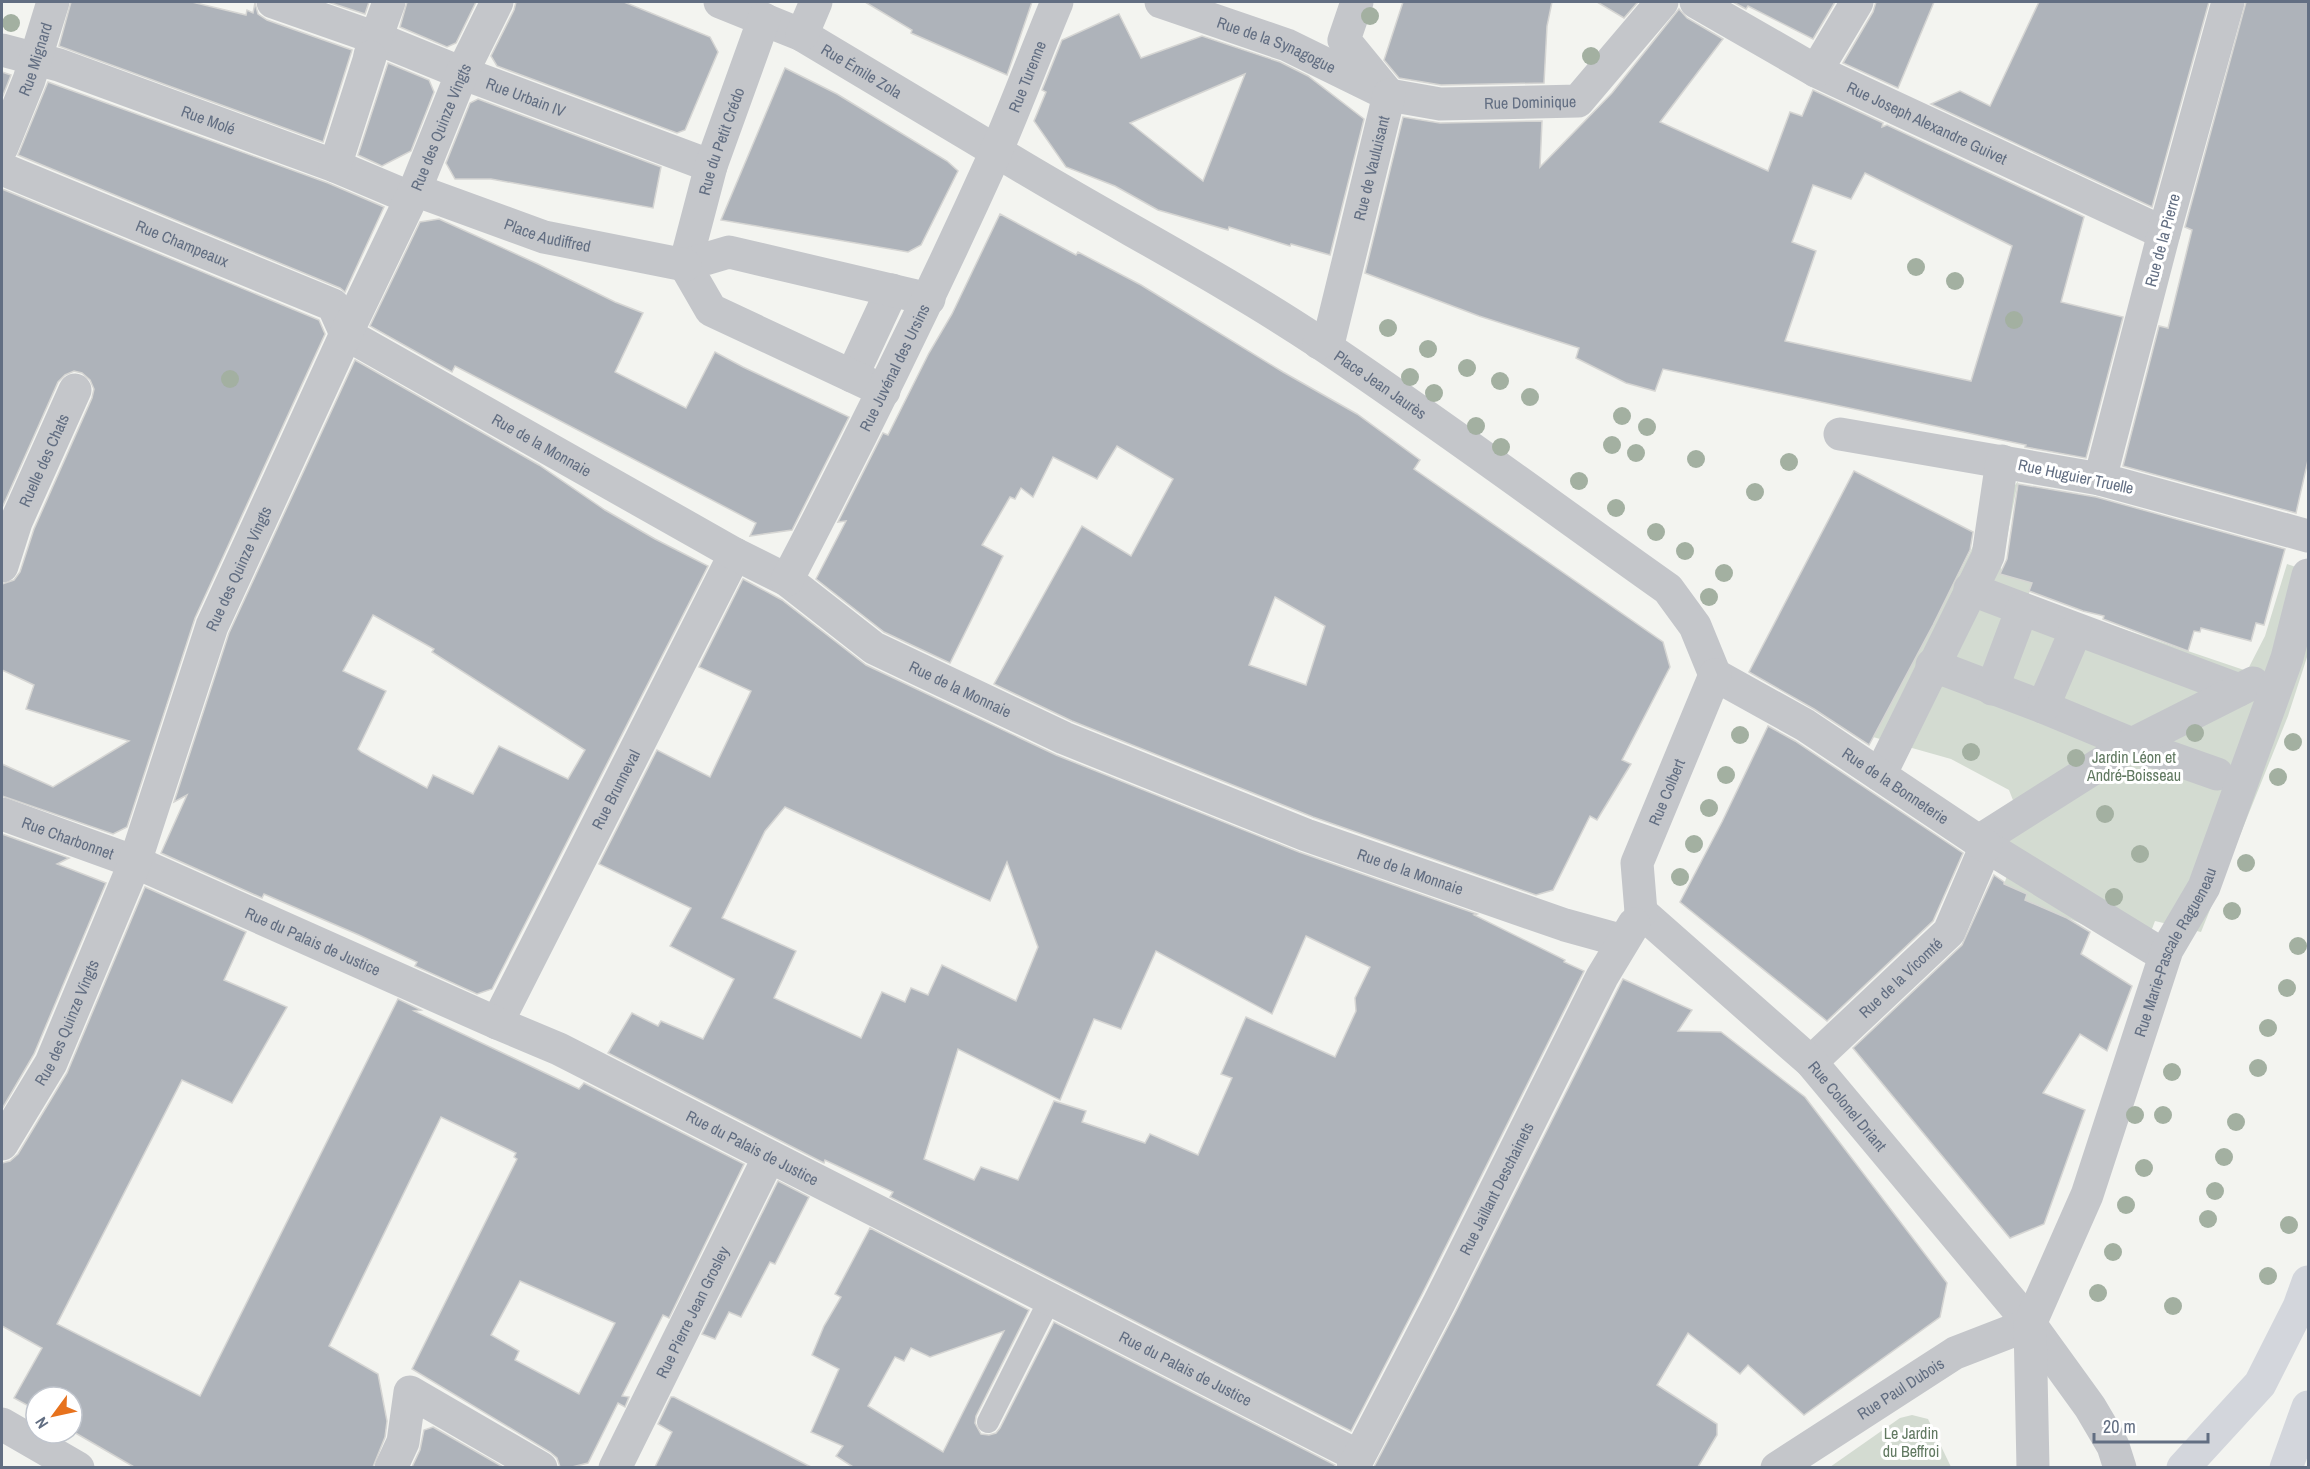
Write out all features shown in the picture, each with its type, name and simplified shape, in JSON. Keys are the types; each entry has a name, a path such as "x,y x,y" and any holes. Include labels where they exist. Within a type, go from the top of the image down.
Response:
{"main road":[{"path":"2183,1467 2260,1383 2299,1307 2308,1282"},
{"path":"2286,1467 2308,1407"}],"street":[{"name":"Rue Mignard","path":"2,147 36,58 53,2"},
{"name":"Rue Urbain IV","path":"273,2 372,50 462,73 711,166"},
{"path":"335,166 389,2"},
{"name":"Rue des Quinze Vingts","path":"2,1144 51,1064 135,862 212,626 413,194 462,73 497,2"},
{"name":"Rue Émile Zola","path":"720,2 802,34 996,151"},
{"path":"802,34 816,2"},
{"name":"Rue Turenne","path":"996,151 1057,2"},
{"name":"Rue de la Synagogue","path":"1161,2 1287,45 1389,95"},
{"name":"Rue de Vauluisant","path":"1319,343 1330,336 1389,95 1344,40 1357,2"},
{"name":"Rue Dominique","path":"1389,95 1440,104 1578,102 1662,2"},
{"name":"Rue Joseph Alexandre Guivet","path":"1696,2 1816,71 2164,233"},
{"path":"1816,71 1857,2"},
{"name":"Rue de la Pierre","path":"2100,479 2164,233 2228,2"},
{"name":"Rue du Petit Crédo","path":"685,265 711,166 764,19"},
{"name":"Rue Molé","path":"2,50 36,58 413,194"},
{"name":"Rue Juvénal des Ursins","path":"787,580 884,391 996,151"},
{"name":"Place Jean Jaurès","path":"996,151 1173,253 1319,343 1668,589 1695,627 1715,675"},
{"name":"Rue Champeaux","path":"2,169 333,305 346,334"},
{"name":"Place Audiffred","path":"413,194 544,237 685,265 729,252 928,299"},
{"path":"685,265 711,310 884,391"},
{"path":"852,376 892,290"},
{"name":"Rue de la Monnaie","path":"346,334 735,554 787,580 874,648 1064,738 1305,835 1565,925 1623,941"},
{"name":"Ruelle des Chats","path":"2,566 16,522 75,390"},
{"name":"Rue Huguier Truelle","path":"1839,434 2100,479 2308,536"},
{"path":"1880,775 1932,665 1988,556 2002,461"},
{"name":"Rue Brunneval","path":"496,1023 735,554"},
{"name":"Rue Marie-Pascale Ragueneau","path":"2030,1324 2087,1195 2167,950 2204,887 2288,658 2308,575"},
{"path":"1970,590 2076,630 2246,686 2132,744 1983,844"},
{"path":"1992,689 2022,609"},
{"path":"2043,707 2076,630"},
{"path":"1932,665 2132,744 2217,774"},
{"name":"Rue de la Bonneterie","path":"1715,675 1805,725 1983,844 2152,948"},
{"name":"Rue Colbert","path":"1641,912 1637,863 1715,675"},
{"name":"Rue Charbonnet","path":"2,814 135,862"},
{"name":"Rue de la Vicomté","path":"1811,1062 1948,932 1983,844"},
{"name":"Rue du Palais de Justice","path":"135,862 559,1049 1050,1299 1355,1462"},
{"name":"Rue Colonel Driant","path":"1641,912 1811,1062 2030,1324 2090,1407 2113,1446 2120,1467"},
{"name":"Rue Jaillant Deschainets","path":"1355,1462 1439,1303 1602,977 1641,912"},
{"name":"Rue Pierre Jean Grosley","path":"615,1467 769,1157"},
{"path":"2030,1324 2033,1467"},
{"name":"Rue Paul Dubois","path":"1778,1467 1954,1353 2030,1324"},
{"path":"391,1467 403,1442 410,1392 541,1467"},
{"path":"2,1424 78,1467"}],"lane":[{"path":"988,1422 1050,1299"}],"green space":[{"name":"Jardin Léon et André-Boisseau","path":"2018,481 2001,568 2004,575 2032,583 2028,597 2247,671 2265,636 2287,564 2308,571 2308,654 2288,716 2201,932 2155,921 2144,950 2025,900 2027,894 2004,884 2011,866 1997,861 2018,813 2009,790 1951,759 1873,737 1979,535"},
{"name":"Le Jardin du Beffroi","path":"1912,1415 1928,1419 1951,1467 1830,1467 1900,1418"}],"building":[{"path":"71,2 192,2 246,15 247,10 253,13 255,3 258,14 267,20 352,50 323,142 59,46"},
{"path":"328,2 369,2 365,14"},
{"path":"407,2 476,2 456,43 447,47 400,27"},
{"path":"516,2 624,2 710,37 718,52 685,130 677,133 497,66 491,56"},
{"path":"865,2 1032,2 1007,75 911,33 912,30"},
{"path":"1403,2 1552,2 1547,26 1544,83 1441,85 1399,78 1384,60"},
{"path":"1597,2 1638,2 1624,18"},
{"path":"1733,2 1835,2 1813,39 1748,6 1746,9"},
{"path":"1876,2 1934,2 1898,88 1843,63 1873,12"},
{"path":"2039,2 2209,2 2152,207 1931,104 1960,91 1990,106"},
{"path":"2246,2 2308,2 2308,460 2296,513 2123,466 2159,326 2168,328 2192,230 2185,227"},
{"path":"1679,9 1687,18 1723,39 1660,122 1768,171 1790,112 1802,116 1813,90 1883,123 1882,127 1887,125 2084,217 2061,302 2123,317 2086,458 1663,369 1655,391 1626,383 1576,358 1579,348 1479,316 1365,273 1403,117 1440,123 1542,121 1540,167 1612,93","holes":["1865,173 2012,246 1971,381 1785,341 1816,251 1792,242 1813,185 1851,199"]},
{"path":"1119,14 1141,58 1202,36 1280,62 1308,76 1364,119 1330,255 1158,210 1115,186 1066,167 1034,121 1046,92 1042,90 1062,40","holes":["1245,74 1203,181 1130,123"]},
{"path":"388,63 429,80 434,92 411,151 382,166 358,155"},
{"path":"785,68 837,94 947,161 958,171 921,245 908,252 721,220"},
{"path":"2,72 11,75 2,98"},
{"path":"48,82 328,183 384,207 345,292 18,155"},
{"path":"478,99 661,167 653,208 491,179 455,179 446,163 470,103"},
{"path":"2,189 319,320 325,334 195,618 127,827 113,834 2,796 2,764 53,787 129,741 26,709 34,685 2,670 2,584 14,580 20,572 34,529 94,389 90,380 82,373 74,371 65,375 58,382 2,508"},
{"path":"1000,214 1076,255 1078,252 1141,285 1283,372 1357,414 1420,460 1414,469 1663,642 1670,667 1622,760 1631,764 1597,820 1590,816 1553,890 1536,895 1313,817 1072,721 994,684 1082,526 1131,556 1173,479 1117,446 1097,479 1053,457 1033,497 1021,488 1015,499 1010,497 982,545 1003,556 950,663 884,632 816,579 846,521 838,522 883,433 888,435 929,353 952,314","holes":["1275,597 1325,626 1306,685 1249,665"]},
{"path":"439,219 643,313 615,372 686,408 715,352 849,417 792,530 750,536 756,523 455,366 452,372 370,326 420,222"},
{"path":"355,360 539,465 605,510 708,566 492,989 477,994 415,966 417,962 359,935 264,894 262,898 161,853 187,795 174,802 229,633","holes":["373,615 434,649 432,652 585,750 568,779 499,746 473,794 433,775 427,788 361,752 358,749 386,691 343,671"]},
{"path":"1854,471 1973,532 1970,550 1869,745 1814,709 1749,672"},
{"path":"2018,484 2096,497 2285,549 2264,625 2256,623 2251,641 2201,628 2200,632 2194,631 2188,651 2103,619 2104,616 2083,611 2029,591 2032,583 2000,574 2007,559"},
{"path":"743,579 782,600 866,665 1056,755 1299,852 1477,914 1474,915 1584,971 1351,1431 890,1197 893,1192 825,1160 824,1163 608,1053 632,1013 658,1026 661,1021 703,1039 734,979 670,946 691,908 599,864 657,750 710,777 751,691 699,667","holes":["785,807 990,901 1007,862 1038,947 1016,1001 942,965 928,995 911,988 905,1002 882,992 861,1038 774,998 796,951 722,918 765,831","1306,936 1370,967 1355,998 1356,1011 1335,1057 1246,1017 1221,1074 1232,1078 1198,1155 1150,1134 1145,1143 1082,1122 1086,1111 1054,1101 1018,1180 981,1167 974,1180 924,1159 958,1049 1060,1100 1094,1019 1121,1029 1156,951 1272,1014"]},
{"path":"1768,726 1795,741 1963,853 1933,921 1827,1021 1680,902"},
{"path":"2,834 69,858 57,864 106,883 34,1054 2,1109"},
{"path":"1994,875 2004,884 2027,894 2025,900 2067,918 2090,932 2081,954 2132,986 2107,1051 2080,1034 2043,1093 2085,1110 2044,1224 2010,1238 1853,1048 1962,945"},
{"path":"145,887 246,932 224,980 287,1007 232,1103 182,1080 57,1324 200,1396 398,999 421,1010 414,1011 579,1089 584,1083 744,1164 669,1318 663,1315 622,1396 629,1397 625,1407 618,1403 588,1463 560,1467 557,1458 550,1452 412,1369 517,1159 514,1157 516,1153 441,1117 329,1346 378,1374 387,1421 385,1437 373,1467 134,1467 84,1438 84,1385 24,1385 24,1403 14,1398 42,1348 2,1326 2,1163 10,1161 18,1154 67,1073","holes":["520,1281 615,1323 579,1394 515,1360 519,1351 491,1335"]},
{"path":"1623,979 1692,1010 1678,1031 1721,1032 1805,1097 1947,1283 1940,1317 1804,1415 1748,1365 1740,1374 1688,1333 1657,1385 1717,1424 1717,1435 1698,1467 1374,1467 1456,1311"},
{"path":"778,1181 809,1197 775,1264 770,1262 741,1317 729,1312 715,1339 702,1334"},
{"path":"870,1228 1029,1310 976,1416 975,1423 981,1434 996,1433 1000,1428 1054,1322 1335,1465 1334,1467 853,1467 836,1456 843,1446 811,1432 839,1369 812,1355 824,1326 841,1297 835,1294","holes":["1004,1331 943,1452 868,1406 895,1357 904,1361 911,1348 930,1357"]},
{"path":"671,1397 811,1467 655,1467 672,1432 658,1424"},
{"path":"433,1427 503,1467 412,1467 420,1450 424,1430"}]}
